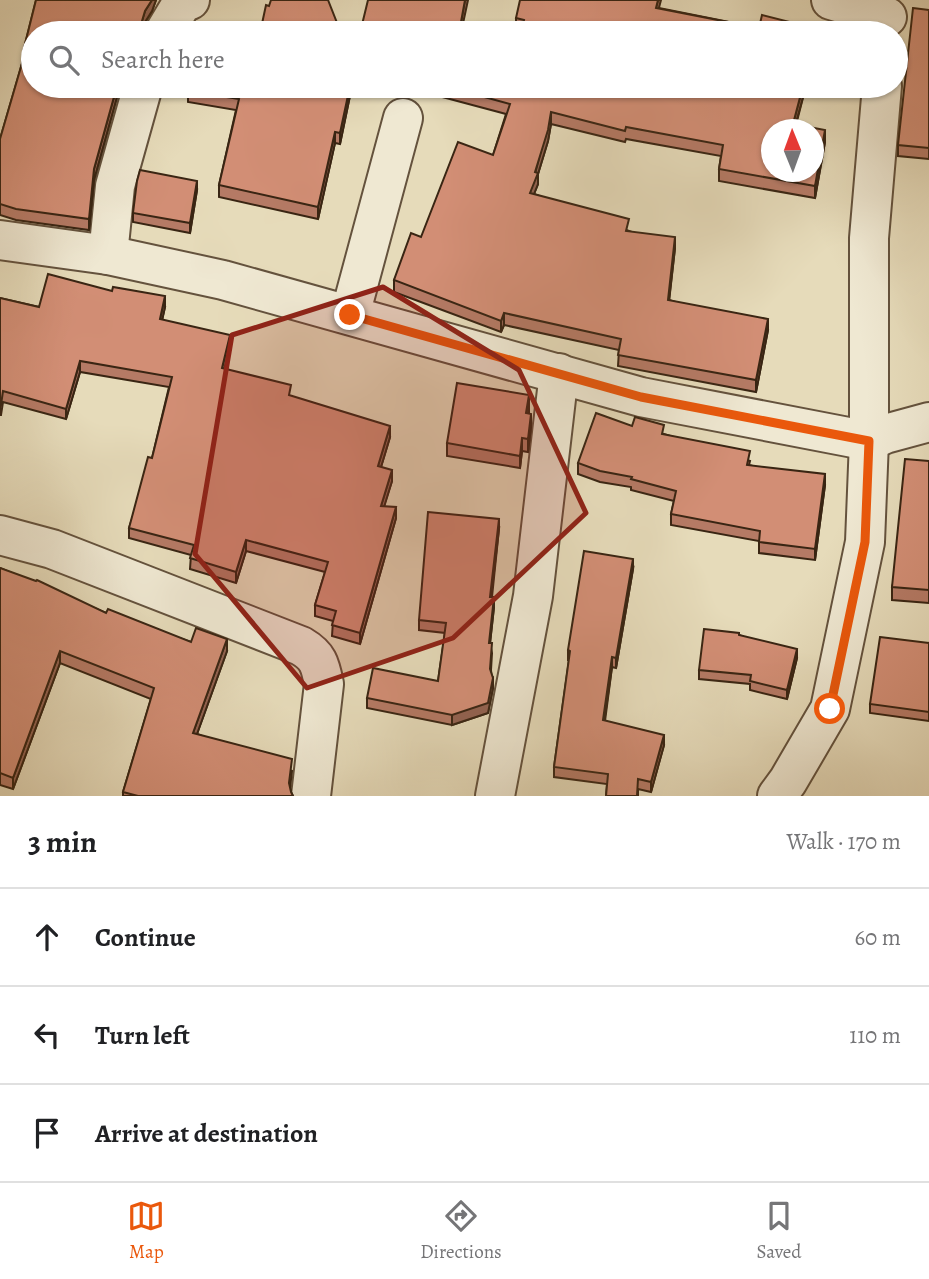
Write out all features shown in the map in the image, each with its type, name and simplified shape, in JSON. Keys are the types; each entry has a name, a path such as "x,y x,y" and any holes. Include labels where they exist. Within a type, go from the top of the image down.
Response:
{"street":[{"path":"171,21 182,2 191,0"},
{"path":"831,0 888,17"},
{"path":"108,255 115,186 140,98"},
{"path":"777,796 830,709 865,542 869,441 869,238 881,98"},
{"path":"350,315 403,118"},
{"path":"0,240 108,255 223,281 641,397 869,441 929,422"},
{"path":"495,796 533,596 559,373"},
{"path":"0,535 52,549 311,652 321,668 324,684 311,796"}],"highlighted area":[{"path":"383,287 519,370 586,513 453,638 307,688 195,554 232,335"}],"building":[{"path":"36,0 152,0 142,21 31,21"},
{"path":"271,0 328,0 336,21 263,21 266,5 269,6"},
{"path":"368,0 465,0 461,21 363,21"},
{"path":"520,0 658,0 656,8 723,21 524,21 516,18"},
{"path":"913,8 929,10 929,148 898,145 903,98 908,98 908,54"},
{"path":"762,15 786,21 761,21"},
{"path":"21,67 21,98 114,98 94,169 89,219 16,209 0,204 0,139"},
{"path":"233,98 347,98 340,133 335,132 318,207 219,185 239,99"},
{"path":"488,98 800,98 794,119 761,119 761,176 719,169 723,145 626,127 625,131 551,112 535,172 538,173 530,193 629,219 626,231 675,237 668,300 768,319 756,380 618,355 621,339 504,313 501,321 394,280 411,233 421,237 458,142 493,155 510,104"},
{"path":"140,170 197,181 190,223 133,213"},
{"path":"792,182 816,182 815,186"},
{"path":"48,274 112,291 113,287 165,296 160,319 230,335 222,368 291,385 289,395 390,426 378,466 392,470 381,506 396,507 360,633 332,625 336,611 315,605 328,562 246,540 236,572 190,558 194,545 129,528 148,457 152,458 172,377 80,361 66,409 3,391 0,404 0,298 39,307"},
{"path":"457,383 529,395 526,413 531,414 528,439 522,438 520,456 447,443"},
{"path":"596,413 632,426 635,417 664,425 662,434 750,451 747,465 825,474 815,549 759,542 760,531 671,514 676,491 578,463"},
{"path":"905,459 929,461 929,590 892,587"},
{"path":"428,512 499,519 490,597 494,597 489,643 492,643 490,669 493,678 488,703 452,715 367,698 373,668 438,681 446,623 419,620"},
{"path":"584,551 633,559 616,658 612,657 603,720 664,735 651,782 638,779 637,796 606,796 608,774 554,767 570,651 568,650"},
{"path":"0,568 37,580 106,613 108,609 191,642 196,628 227,639 193,733 292,759 289,783 293,796 138,796 123,792 154,688 60,651 13,778 0,773"},
{"path":"704,629 739,633 797,649 787,690 750,681 751,675 699,670"},
{"path":"880,637 929,643 929,712 870,704"}],"route":[{"path":"350,315 641,397 869,441 865,542 830,709"}]}
